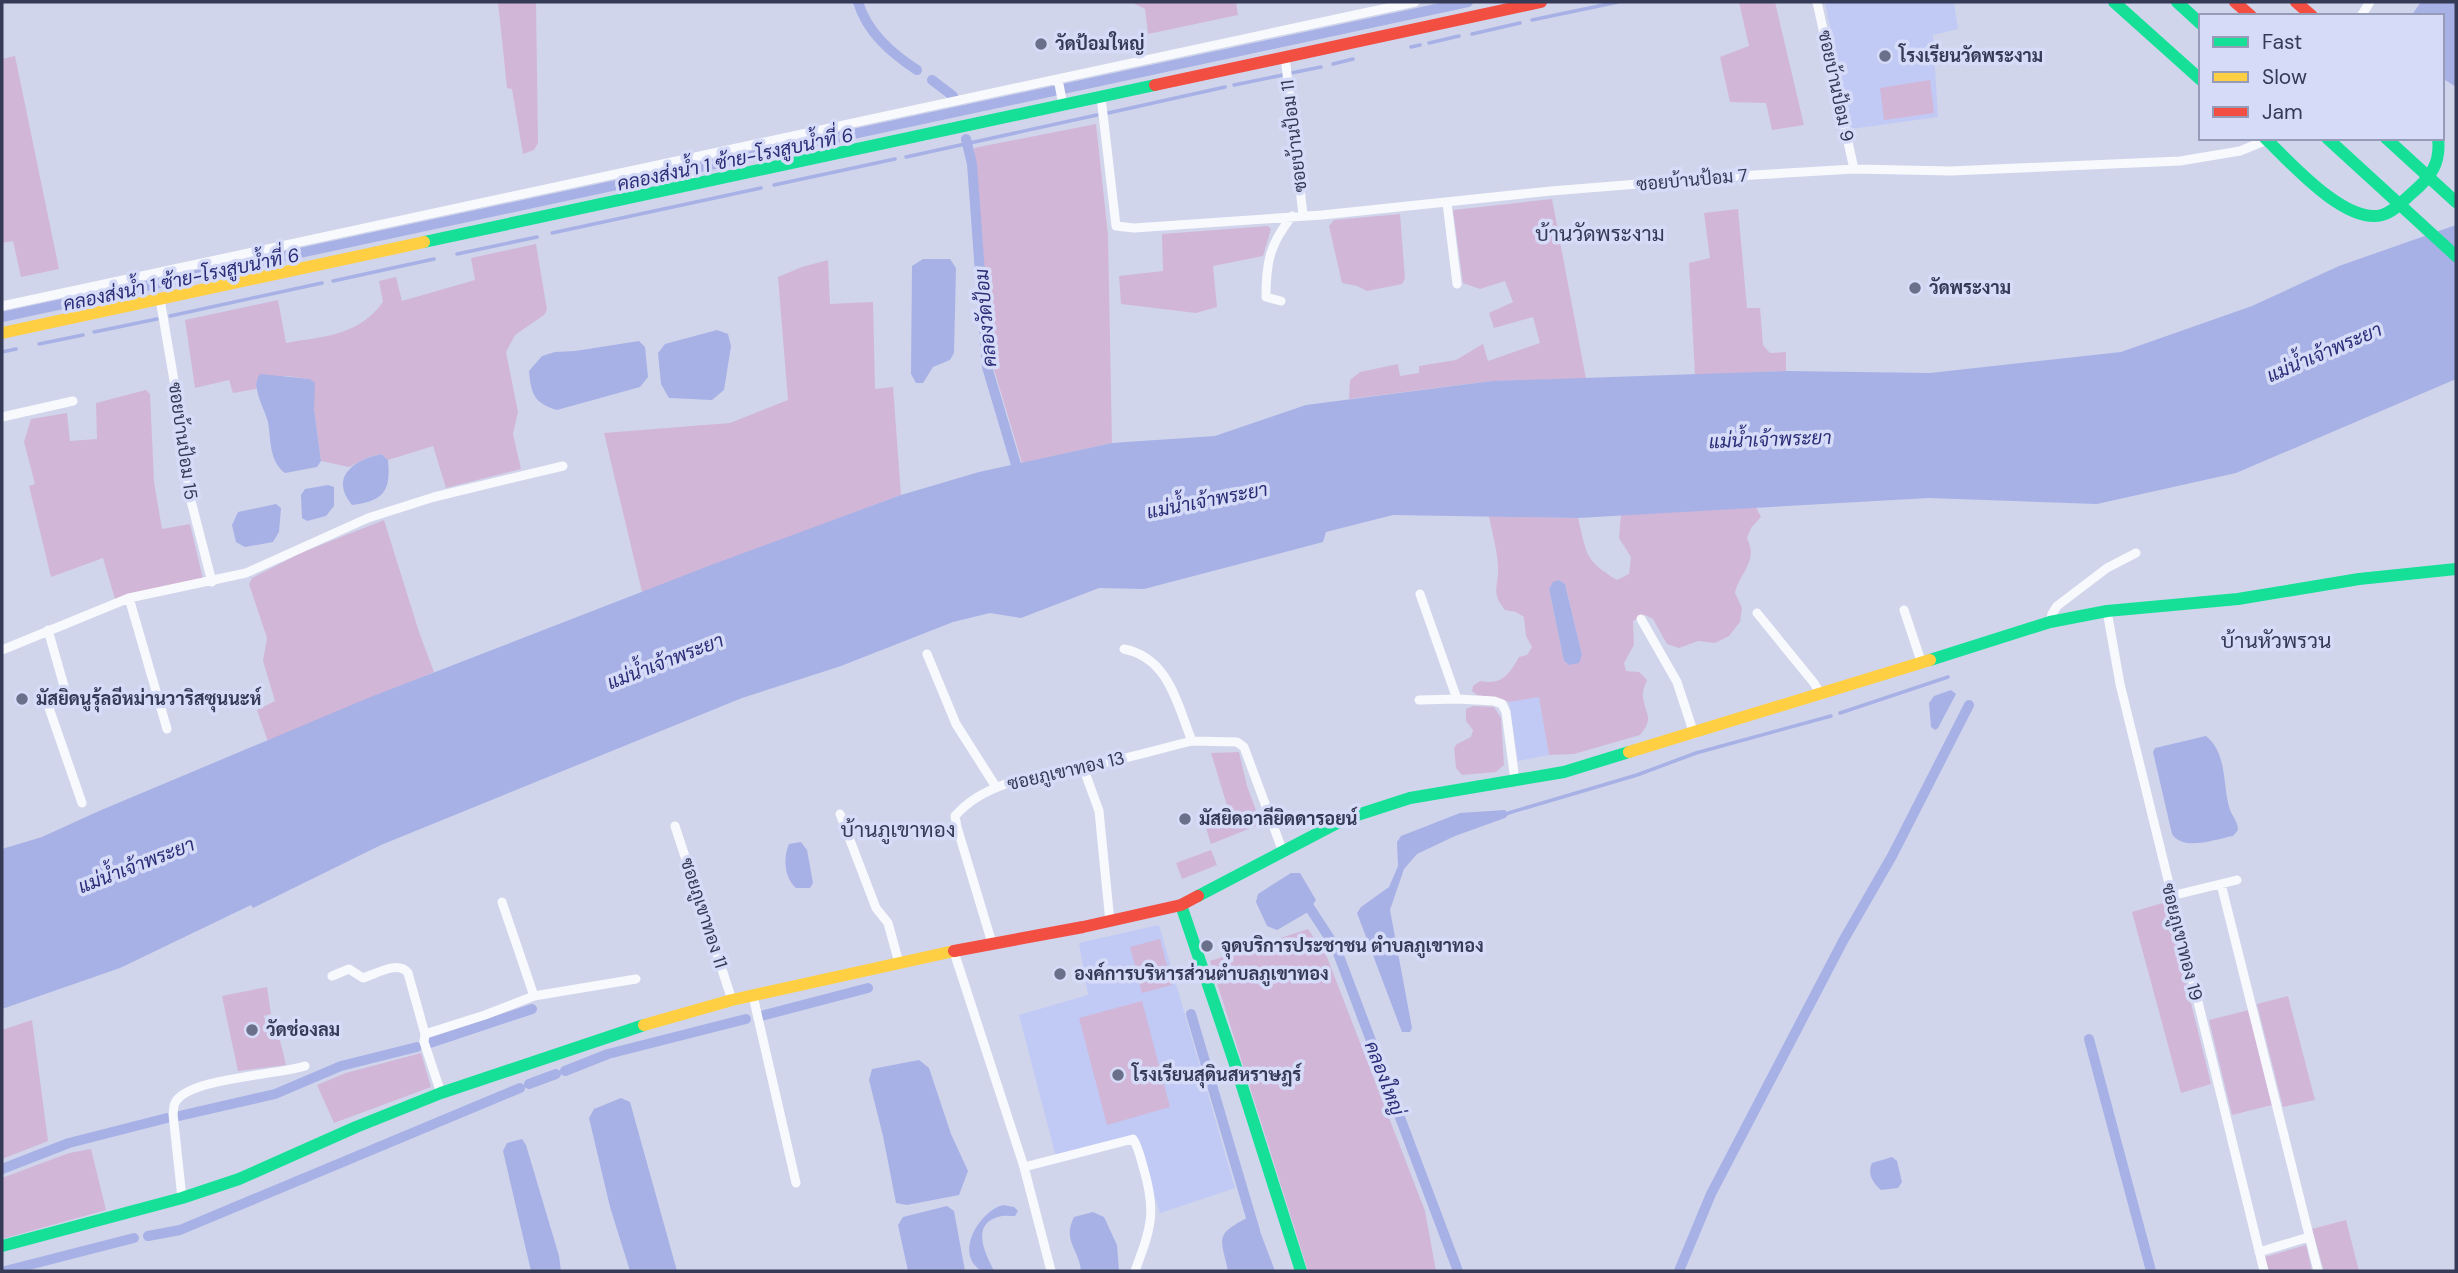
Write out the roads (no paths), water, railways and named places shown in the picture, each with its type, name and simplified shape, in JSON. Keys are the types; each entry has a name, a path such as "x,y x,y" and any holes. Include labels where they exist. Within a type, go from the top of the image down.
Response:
{"street":[{"path":"2,306 82,293 1059,82 1415,2"},
{"path":"2,333 86,311 160,299 1062,101 1101,97 1541,2"},
{"name":"ซอยบ้านป้อม 9","path":"1817,2 1854,169"},
{"path":"2114,2 2199,78"},
{"path":"2177,2 2199,22"},
{"path":"2235,2 2249,14"},
{"path":"2296,2 2310,14"},
{"name":"ซอยบ้านป้อม 11","path":"1285,56 1303,215"},
{"path":"1059,82 1062,101"},
{"name":"ซอยบ้านป้อม 7","path":"1101,97 1116,226 1134,228 1723,177 1854,169 1951,171 2180,161 2240,151 2264,140"},
{"path":"2267,140 2331,198 2347,209 2367,216 2382,215 2431,178 2438,163 2438,140"},
{"path":"2329,140 2456,256"},
{"path":"2388,140 2456,202"},
{"path":"692,160 695,180"},
{"path":"1447,203 1457,284"},
{"path":"1281,301 1266,297 1267,263 1279,233 1292,216"},
{"path":"82,293 86,311"},
{"name":"ซอยบ้านป้อม 15","path":"160,299 190,498 212,582"},
{"path":"2,417 73,401"},
{"path":"2,650 129,598 246,573 368,518 434,497 563,466"},
{"path":"2050,622 2057,606 2107,568 2136,553"},
{"path":"2,1246 182,1198 239,1179 441,1093 621,1031 732,1000 1181,905 1345,819 1410,798 1564,772 1821,695 2050,622 2107,611 2238,599 2360,579 2456,569"},
{"path":"1420,594 1457,699"},
{"path":"129,598 167,729"},
{"path":"1904,610 1921,661"},
{"name":"ซอยภูเขาทอง 19","path":"2107,611 2120,684 2264,1271"},
{"path":"1757,613 1821,695"},
{"path":"1641,619 1678,682 1694,734"},
{"path":"48,630 64,686 61,695 50,701 49,708 82,803"},
{"path":"1124,649 1138,651 1161,669 1192,741"},
{"path":"927,654 956,724 996,787"},
{"path":"1419,700 1457,699 1502,704 1506,712 1515,781"},
{"name":"ซอยภูเขาทอง 13","path":"992,943 955,816 961,808 996,787 1192,741 1237,742 1244,747 1283,852"},
{"path":"1083,767 1099,811 1110,922"},
{"path":"841,814 876,908 888,923 899,963"},
{"name":"ซอยภูเขาทอง 11","path":"675,826 732,1000"},
{"path":"2171,896 2237,880"},
{"path":"2221,884 2318,1271"},
{"path":"502,902 534,996"},
{"path":"1181,905 1301,1271"},
{"path":"954,952 1024,1167 1051,1271"},
{"path":"332,976 349,969 363,978 399,967 405,968 425,1034 424,1042 441,1093"},
{"path":"425,1034 534,996 636,979"},
{"path":"753,996 796,1183"},
{"path":"182,1198 173,1114 175,1103 189,1093 214,1082 288,1072 305,1066"},
{"path":"1024,1167 1133,1139 1153,1210 1135,1271"},
{"path":"2259,1252 2309,1237"}],"water":[{"path":"2421,2 2456,2 2456,87 2444,79 2444,14 2412,14"},
{"name":"แม่น้ำเจ้าพระยา","path":"2456,225 2456,379 2236,473 2097,504 1929,498 1578,518 1393,515 1326,532 1323,542 1144,589 1099,588 1021,618 990,613 953,622 841,666 742,698 381,845 253,908 251,905 120,968 2,1009 2,849 42,837 368,698 711,565 901,495 979,472 1112,443 1215,436 1306,405 1492,381 1786,371 1930,373 2121,352 2252,306 2339,266"},
{"path":"923,259 950,259 956,268 954,353 950,360 933,367 923,383 916,383 911,374 912,266"},
{"path":"717,330 728,334 731,346 724,390 712,400 669,398 661,384 658,353 665,344"},
{"path":"639,341 645,347 648,377 640,387 557,410 543,404 535,396 529,371 542,356"},
{"path":"260,374 310,379 315,383 314,409 321,461 317,467 285,473 276,462 268,422 256,388"},
{"path":"381,454 388,460 389,471 383,493 372,501 352,505 343,486 344,478 354,465"},
{"path":"328,485 334,487 334,506 326,516 307,521 302,518 301,495 305,489"},
{"path":"276,504 281,508 279,532 273,542 245,547 236,542 232,525 238,512"},
{"path":"1559,580 1565,584 1582,655 1579,663 1569,665 1564,661 1549,589 1553,582"},
{"path":"1951,690 1956,694 1935,730 1931,727 1929,703 1934,696"},
{"path":"2206,736 2218,752 2230,810 2238,830 2233,836 2200,843 2184,842 2172,834 2153,752 2155,748"},
{"path":"1505,810 1508,815 1505,818 1455,836 1417,854 1404,869 1390,910 1412,1028 1410,1032 1402,1032 1357,913 1361,907 1389,887 1398,866 1397,842 1401,836 1460,813"},
{"path":"801,842 807,850 813,883 810,888 796,888 786,867 789,844"},
{"path":"1291,873 1300,873 1316,900 1308,912 1277,930 1267,926 1256,902 1258,894"},
{"path":"919,1060 929,1068 951,1134 968,1171 959,1195 907,1205 896,1203 869,1080 872,1069"},
{"path":"621,1098 630,1102 677,1271 630,1271 610,1207 589,1118 594,1109"},
{"path":"522,1139 559,1256 561,1271 531,1271 503,1151 507,1143"},
{"path":"1892,1157 1897,1161 1902,1182 1898,1188 1881,1190 1872,1178 1872,1163"},
{"path":"1003,1205 1014,1207 1018,1211 1015,1216 998,1217 989,1221 984,1227 982,1241 994,1271 981,1271 970,1255 972,1237 981,1220"},
{"path":"947,1206 954,1211 965,1271 908,1271 898,1225 903,1217"},
{"path":"1093,1212 1104,1217 1117,1245 1119,1271 1081,1271 1070,1239 1071,1225 1074,1217"},
{"path":"1247,1218 1256,1221 1275,1271 1228,1271 1222,1238 1229,1229"}],"waterway":[{"name":"คลองวัดป้อม","path":"858,2 867,23 881,41 917,70"},
{"name":"คลองส่งน้ำ 1 ซ้าย-โรงสูบน้ำที่ 6","path":"2,317 1468,2"},
{"path":"1532,20 1618,2"},
{"path":"1472,34 1520,23"},
{"path":"1429,43 1459,36"},
{"path":"1411,47 1420,45"},
{"path":"1333,64 1353,59"},
{"path":"1291,73 1321,67"},
{"path":"1234,85 1283,75"},
{"name":"คลองวัดป้อม","path":"932,80 953,96"},
{"path":"1108,113 1225,87"},
{"path":"906,157 1097,115"},
{"name":"คลองวัดป้อม","path":"966,139 972,164 987,367 1020,478"},
{"path":"774,185 895,159"},
{"path":"552,233 761,188"},
{"path":"457,254 537,237"},
{"path":"333,281 434,259"},
{"path":"170,316 322,283"},
{"path":"94,332 157,319"},
{"path":"39,344 83,335"},
{"path":"2,352 16,349"},
{"path":"1840,713 1948,677"},
{"path":"1679,1271 1711,1194 1843,941 1892,856 1969,705"},
{"path":"1505,814 1637,775 1696,753 1831,716"},
{"name":"คลองใหญ่","path":"1304,899 1336,948 1458,1271"},
{"path":"761,1016 868,988"},
{"path":"430,1043 532,1009"},
{"path":"1191,1014 1255,1231"},
{"path":"565,1071 608,1054 746,1019"},
{"path":"2089,1039 2151,1271"},
{"path":"179,1116 275,1094 341,1066 417,1047"},
{"path":"529,1084 556,1074"},
{"path":"148,1236 180,1230 520,1088"},
{"path":"2,1169 69,1143 167,1118"},
{"path":"5,1271 134,1238"}],"place":[{"name":"วัดป้อมใหญ่","path":"1041,44"},
{"name":"โรงเรียนวัดพระงาม","path":"1885,56"},
{"name":"วัดพระงาม","path":"1915,288"},
{"name":"มัสยิดนูรุ้ลอีหม่านวาริสซุนนะห์","path":"22,699"},
{"name":"มัสยิดอาลียิดดารอยน์","path":"1185,819"},
{"name":"จุดบริการประชาชน ตำบลภูเขาทอง","path":"1207,946"},
{"name":"องค์การบริหารส่วนตำบลภูเขาทอง","path":"1060,974"},
{"name":"วัดช่องลม","path":"252,1030"},
{"name":"โรงเรียนสุดินสหราษฎร์","path":"1118,1075"}],"district":[{"name":"บ้านวัดพระงาม","path":"1600,234"},
{"name":"บ้านหัวพรวน","path":"2276,641"},
{"name":"บ้านภูเขาทอง","path":"898,830"}]}
